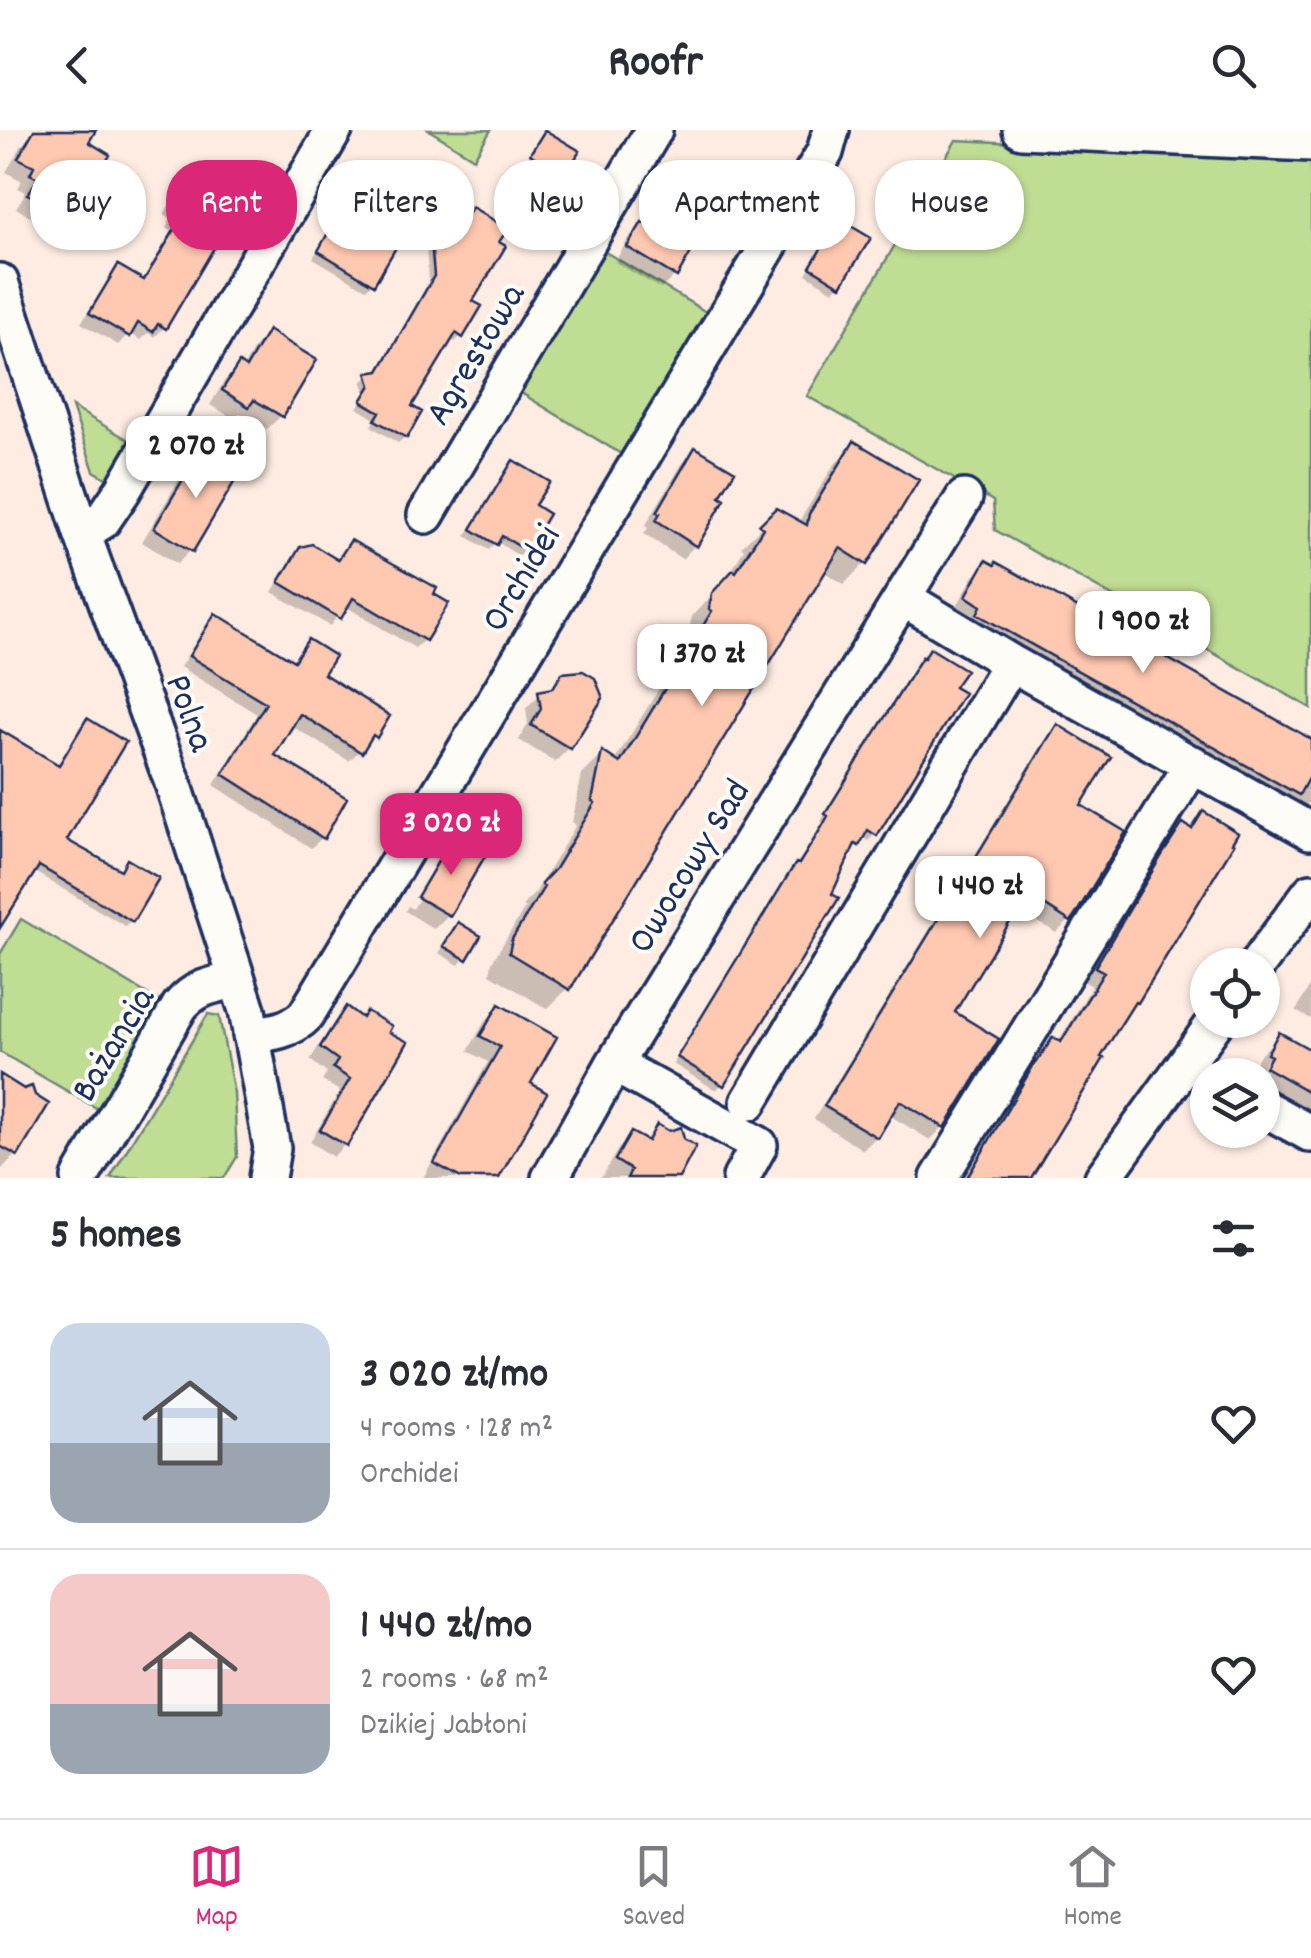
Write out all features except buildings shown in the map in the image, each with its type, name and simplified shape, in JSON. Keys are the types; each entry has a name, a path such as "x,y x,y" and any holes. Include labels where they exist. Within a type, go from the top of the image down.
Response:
{"street":[{"path":"82,533 102,522 124,490 334,130"},
{"name":"Agrestowa","path":"426,515 654,130"},
{"name":"Orchidei","path":"251,1036 291,1026 306,1015 825,152 831,130"},
{"path":"1021,130 1311,143"},
{"name":"Polna","path":"0,282 82,533 219,918 247,1010 272,1148 267,1178"},
{"name":"Owocowy Sad","path":"550,1178 614,1064 964,498"},
{"path":"903,598 1310,831"},
{"path":"749,1102 1011,663"},
{"path":"938,1178 1192,764"},
{"path":"1270,948 1311,892"},
{"name":"Bażancia","path":"80,1178 180,1006 196,990 237,980"},
{"path":"614,1064 759,1145 740,1178"},
{"path":"1103,1178 1190,1077"},
{"path":"1280,1117 1311,1134"}],"green space":[{"path":"429,130 491,130 474,158"},
{"path":"956,140 1311,157 1311,708 995,530 993,501 807,396 892,250 1024,250 1024,160 944,160"},
{"path":"602,250 711,315 626,457 513,388"},
{"path":"72,407 132,442 111,481 94,471"},
{"path":"21,919 169,1007 105,1113 0,1052 0,954"},
{"path":"208,1014 219,1016 234,1093 237,1157 224,1178 110,1178"}]}
